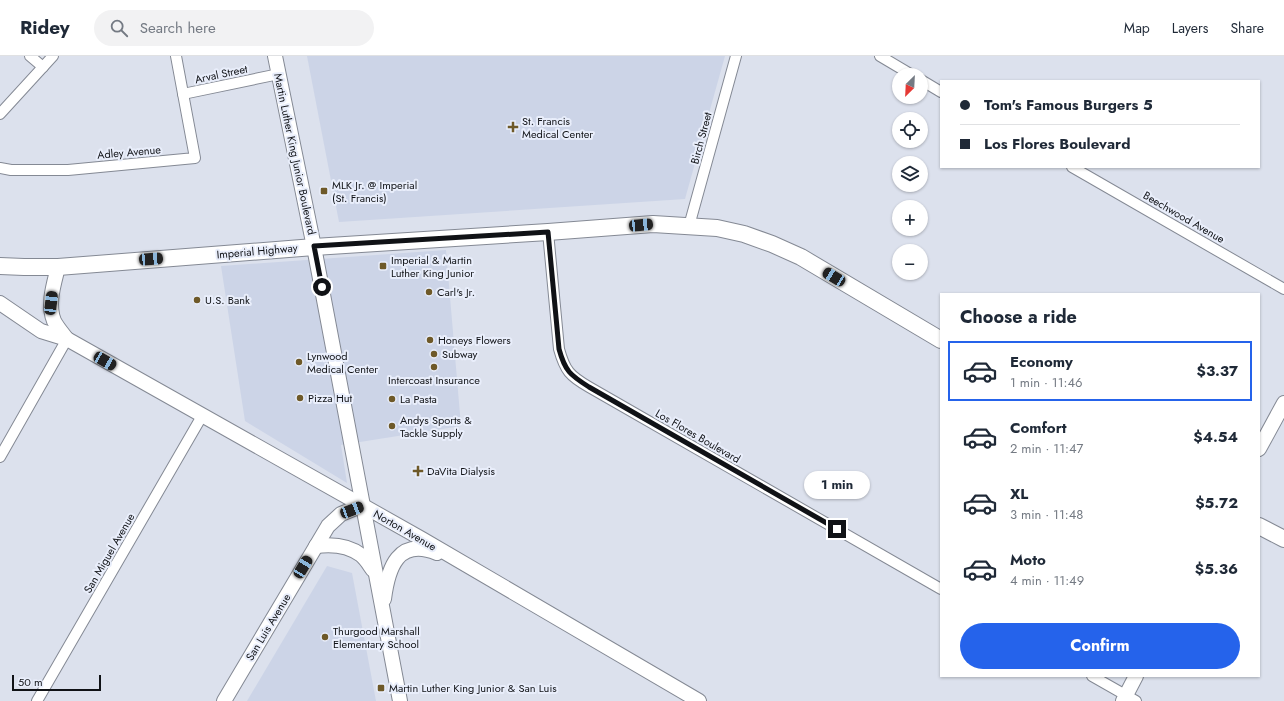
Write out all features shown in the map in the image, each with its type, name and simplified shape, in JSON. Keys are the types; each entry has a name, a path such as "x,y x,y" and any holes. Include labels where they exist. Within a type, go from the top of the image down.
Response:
{"main road":[{"name":"Imperial Highway","path":"0,266 58,267 314,246 653,224 717,228 744,234 772,244 801,257 940,339"},
{"path":"1260,527 1284,540"}],"street":[{"path":"30,56 43,67"},
{"path":"0,114 53,56"},
{"name":"Arval Street","path":"176,56 183,94 279,74"},
{"name":"Martin Luther King Junior Boulevard","path":"275,56 314,246 400,701"},
{"name":"Birch Street","path":"689,226 736,56"},
{"path":"880,56 900,68"},
{"path":"928,84 940,91"},
{"name":"Adley Avenue","path":"0,168 18,170 68,170 195,158 183,94"},
{"name":"Beechwood Avenue","path":"1074,168 1284,289"},
{"name":"Los Flores Boulevard","path":"548,232 558,342 563,363 570,374 589,387 940,588"},
{"name":"Norton Avenue","path":"58,267 53,286 51,303 54,321 67,339"},
{"name":"Norton Avenue","path":"0,303 41,331 67,339 363,505 698,701"},
{"path":"0,456 67,339"},
{"path":"1260,447 1284,403"},
{"name":"San Miguel Avenue","path":"37,701 202,416"},
{"name":"San Luis Avenue","path":"224,701 328,526 341,514 363,505"},
{"path":"316,546 330,544 349,548 362,556 376,573"},
{"path":"383,610 386,583 395,561 401,554 418,548 430,550 464,564"},
{"path":"1094,677 1128,699 1136,677"}],"shaded area":[{"name":"St. Francis Medical Center","path":"307,56 725,56 685,199 339,222"},
{"path":"446,250 461,426 341,445 347,483 245,421 221,266"},
{"name":"Thurgood Marshall Elementary School","path":"327,566 352,573 376,701 247,701"}],"place":[{"name":"St. Francis Medical Center","path":"513,127"},
{"name":"MLK Jr. @ Imperial (St. Francis)","path":"324,191"},
{"name":"Imperial & Martin Luther King Junior","path":"383,266"},
{"name":"Carl's Jr.","path":"429,292"},
{"name":"U.S. Bank","path":"197,300"},
{"name":"Honeys Flowers","path":"430,340"},
{"name":"Subway","path":"434,354"},
{"name":"Lynwood Medical Center","path":"299,362"},
{"name":"Intercoast Insurance","path":"434,367"},
{"name":"Pizza Hut","path":"300,398"},
{"name":"La Pasta","path":"392,399"},
{"name":"Andys Sports & Tackle Supply","path":"392,426"},
{"name":"DaVita Dialysis","path":"418,471"},
{"name":"Thurgood Marshall Elementary School","path":"325,637"},
{"name":"Martin Luther King Junior & San Luis","path":"381,688"}],"route":[{"path":"322,287 314,246 548,232 556,336 561,359 564,367 570,374 589,387 837,529"}]}
